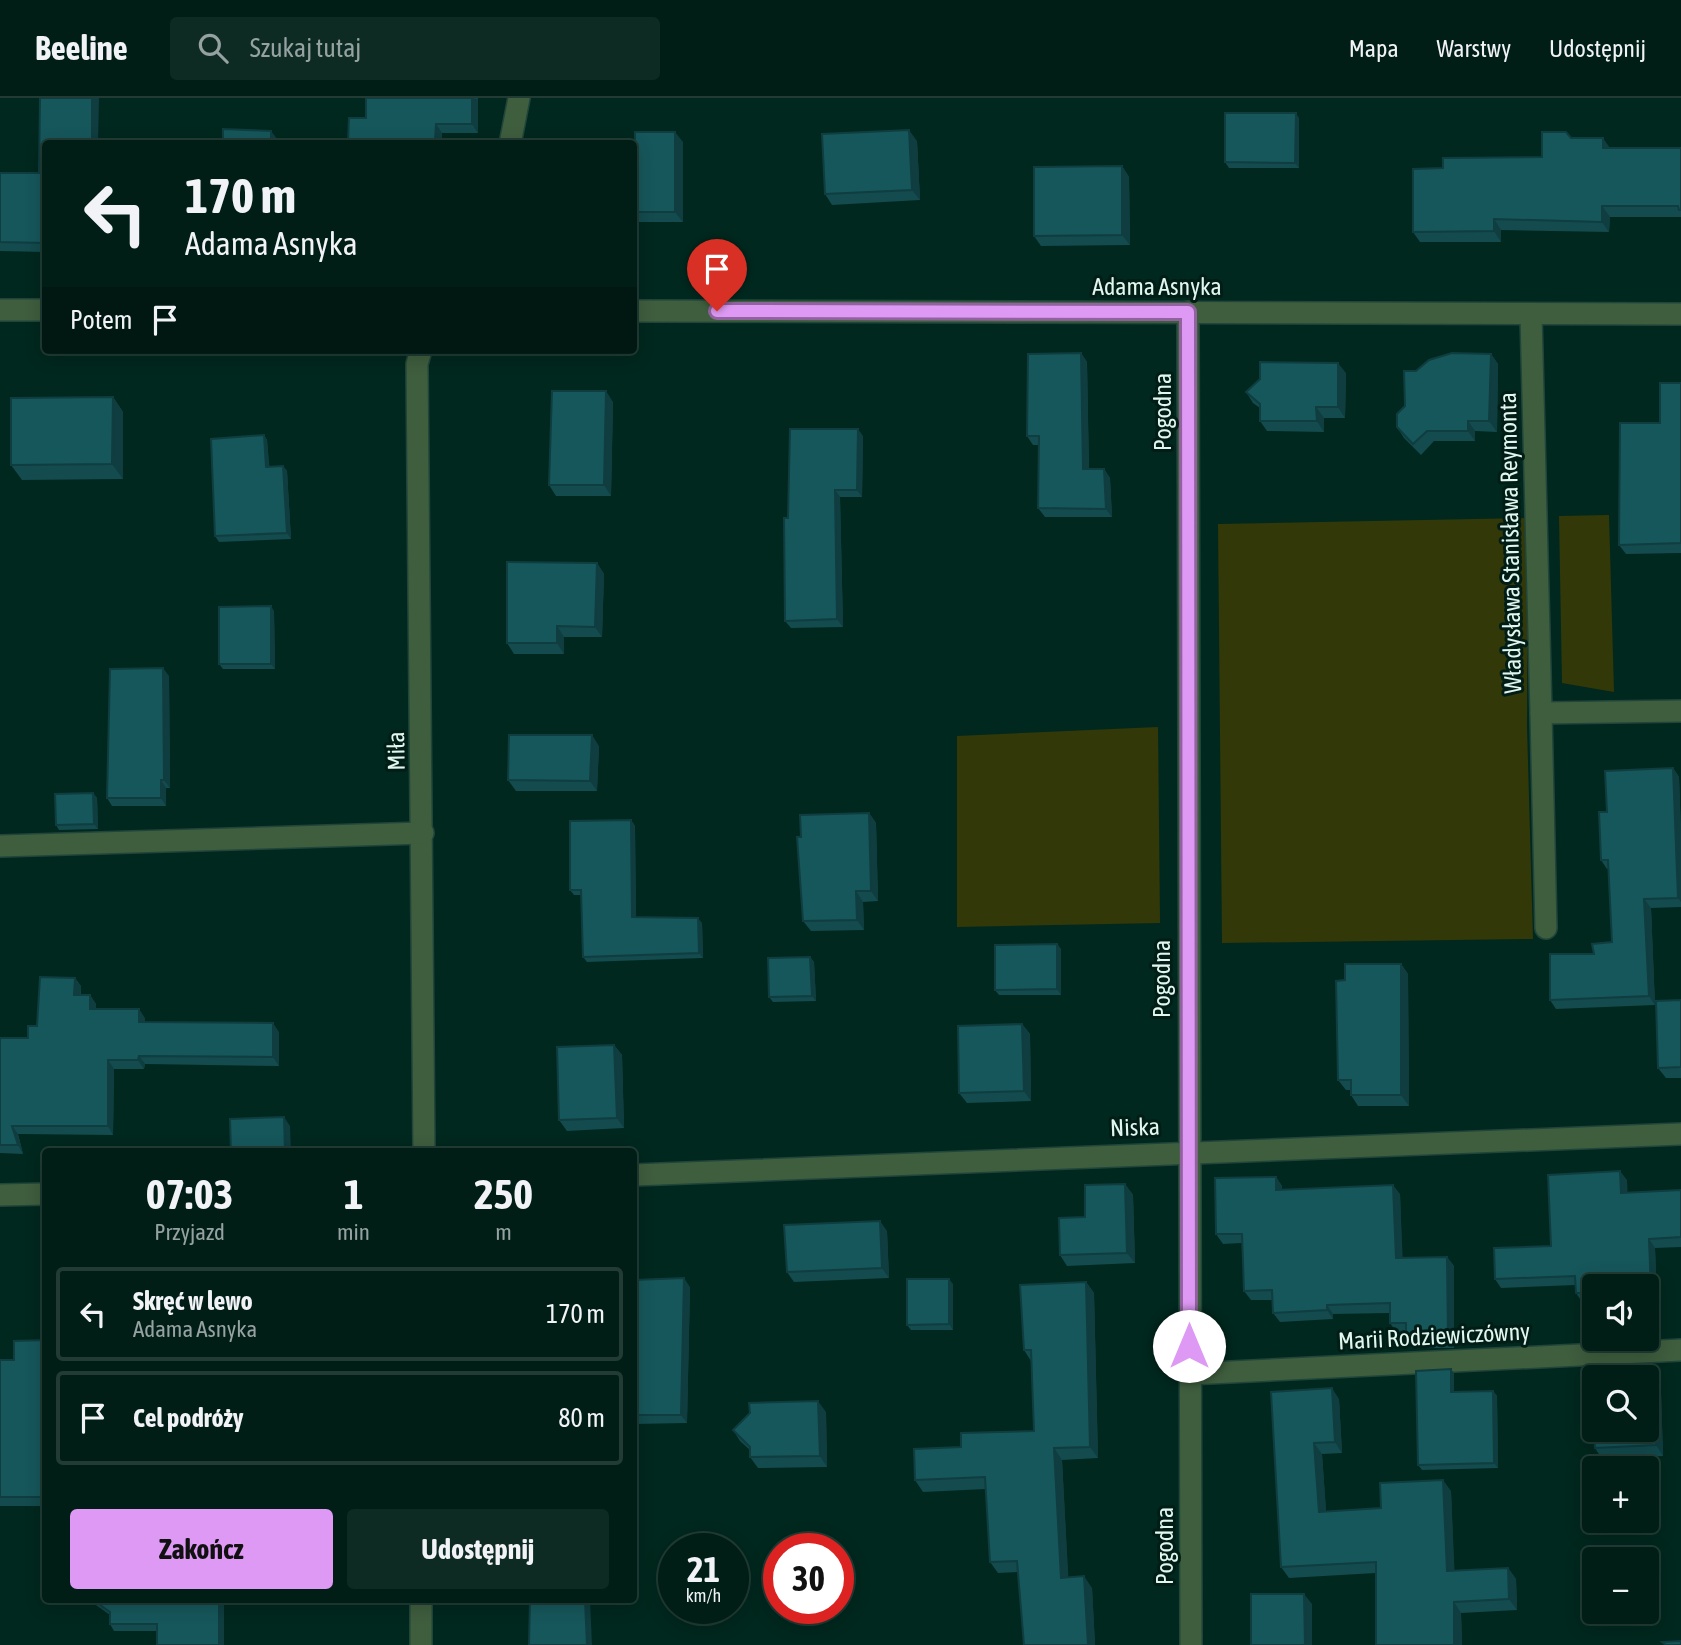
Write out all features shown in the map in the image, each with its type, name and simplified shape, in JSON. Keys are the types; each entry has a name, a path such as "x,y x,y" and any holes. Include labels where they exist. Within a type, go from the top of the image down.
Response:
{"street":[{"path":"511,140 519,98"},
{"path":"0,310 42,310"},
{"name":"Adama Asnyka","path":"637,311 1681,314"},
{"name":"Pogodna","path":"1188,312 1187,1152 1191,1645"},
{"name":"Władysława Stanisława Reymonta","path":"1531,315 1541,713 1681,710"},
{"name":"Miła","path":"420,354 417,364 424,1148"},
{"path":"1541,713 1546,928"},
{"path":"0,846 423,833"},
{"name":"Niska","path":"637,1175 1681,1134"},
{"path":"0,1195 42,1194"},
{"name":"Marii Rodziewiczówny","path":"1189,1374 1681,1350"},
{"path":"421,1603 421,1645"}],"green space":[{"path":"1609,515 1614,692 1562,683 1559,516"},
{"path":"1528,518 1527,727 1533,939 1222,943 1218,524"},
{"path":"1158,727 1160,923 957,927 957,736"}],"building":[{"path":"40,98 92,98 92,140 42,140 42,243 0,242 0,173 39,173"},
{"path":"366,98 472,98 472,124 436,124 435,140 348,140 349,118 366,118"},
{"path":"1225,113 1296,113 1295,163 1225,162"},
{"path":"223,129 271,131 271,140 223,140"},
{"path":"909,130 912,190 825,194 822,134"},
{"path":"635,132 675,132 675,212 637,212"},
{"path":"1542,132 1566,132 1571,138 1603,138 1603,148 1681,148 1681,210 1678,206 1602,206 1602,222 1494,219 1494,231 1413,232 1413,169 1443,168 1443,158 1542,157"},
{"path":"1122,166 1122,235 1034,236 1034,167"},
{"path":"1081,353 1083,469 1104,469 1106,509 1038,508 1039,436 1027,436 1028,354"},
{"path":"1452,353 1491,354 1489,421 1468,421 1468,431 1427,431 1413,444 1397,427 1397,414 1405,406 1404,371 1416,371 1429,360"},
{"path":"1260,362 1338,363 1338,407 1316,407 1317,421 1260,421 1260,404 1246,392 1260,379"},
{"path":"1660,383 1681,383 1681,543 1619,545 1620,423 1660,423"},
{"path":"552,391 606,391 604,485 549,485"},
{"path":"113,397 112,464 11,465 11,398"},
{"path":"790,429 858,429 857,490 835,490 837,619 785,621 784,518 788,518"},
{"path":"264,435 266,467 283,466 287,533 215,536 211,439"},
{"path":"507,562 597,563 595,627 557,626 557,643 507,643"},
{"path":"271,606 271,664 219,664 219,607"},
{"path":"163,668 164,780 161,780 161,798 107,798 110,669"},
{"path":"509,735 592,735 590,781 508,780"},
{"path":"1673,768 1678,898 1644,899 1649,996 1550,1000 1550,954 1594,954 1592,944 1612,942 1608,860 1601,860 1599,812 1607,812 1605,771"},
{"path":"93,793 94,824 56,825 55,794"},
{"path":"869,813 871,891 856,891 857,920 803,921 797,837 801,837 800,815"},
{"path":"631,820 632,917 698,918 699,953 583,957 581,890 570,890 570,821"},
{"path":"1057,944 1057,989 995,990 995,945"},
{"path":"810,957 812,996 769,997 768,958"},
{"path":"1345,964 1401,964 1401,1095 1351,1095 1351,1080 1338,1080 1336,981 1345,980"},
{"path":"40,977 75,978 74,995 90,995 90,1009 139,1009 139,1022 273,1023 273,1057 139,1056 138,1060 108,1060 108,1126 12,1126 18,1145 0,1145 0,1038 28,1038 28,1026 37,1026"},
{"path":"1681,1000 1681,1067 1658,1068 1656,1001"},
{"path":"1022,1024 1024,1091 959,1093 958,1026"},
{"path":"614,1045 617,1118 559,1120 557,1047"},
{"path":"284,1117 285,1148 231,1148 230,1119"},
{"path":"1620,1171 1621,1193 1681,1190 1681,1237 1649,1239 1650,1274 1582,1274 1582,1293 1576,1293 1575,1276 1495,1279 1494,1248 1551,1246 1548,1175"},
{"path":"1276,1177 1276,1190 1393,1185 1396,1258 1447,1257 1448,1339 1406,1339 1406,1323 1390,1323 1390,1303 1327,1305 1327,1310 1273,1313 1272,1290 1244,1291 1242,1234 1216,1234 1215,1178"},
{"path":"1125,1184 1127,1253 1060,1255 1059,1218 1085,1217 1085,1185"},
{"path":"880,1221 882,1268 787,1272 784,1225"},
{"path":"684,1278 681,1415 637,1415 637,1280"},
{"path":"907,1279 949,1279 949,1324 907,1325"},
{"path":"1086,1282 1090,1447 1054,1448 1061,1578 1084,1576 1088,1645 1024,1645 1017,1561 990,1562 985,1477 915,1480 914,1449 961,1447 961,1433 1034,1431 1031,1350 1024,1350 1020,1285"},
{"path":"42,1340 42,1497 0,1497 0,1360 14,1360 14,1341"},
{"path":"1451,1369 1451,1392 1493,1391 1494,1463 1418,1465 1416,1371"},
{"path":"1332,1388 1335,1442 1314,1443 1319,1512 1381,1508 1380,1483 1443,1480 1447,1571 1508,1568 1509,1599 1454,1602 1454,1645 1376,1645 1376,1562 1281,1567 1271,1392"},
{"path":"818,1401 820,1456 750,1457 750,1447 733,1430 750,1413 749,1403"},
{"path":"1595,1442 1656,1442 1656,1445 1595,1448"},
{"path":"1251,1594 1304,1594 1305,1645 1251,1645"},
{"path":"97,1603 219,1603 219,1645 157,1645 157,1624 110,1624 110,1612"},
{"path":"530,1603 585,1603 587,1645 529,1645"},
{"path":"1681,1641 1681,1645 1666,1645 1662,1642"}],"route":[{"path":"717,311 1188,312 1189,1346"}]}
